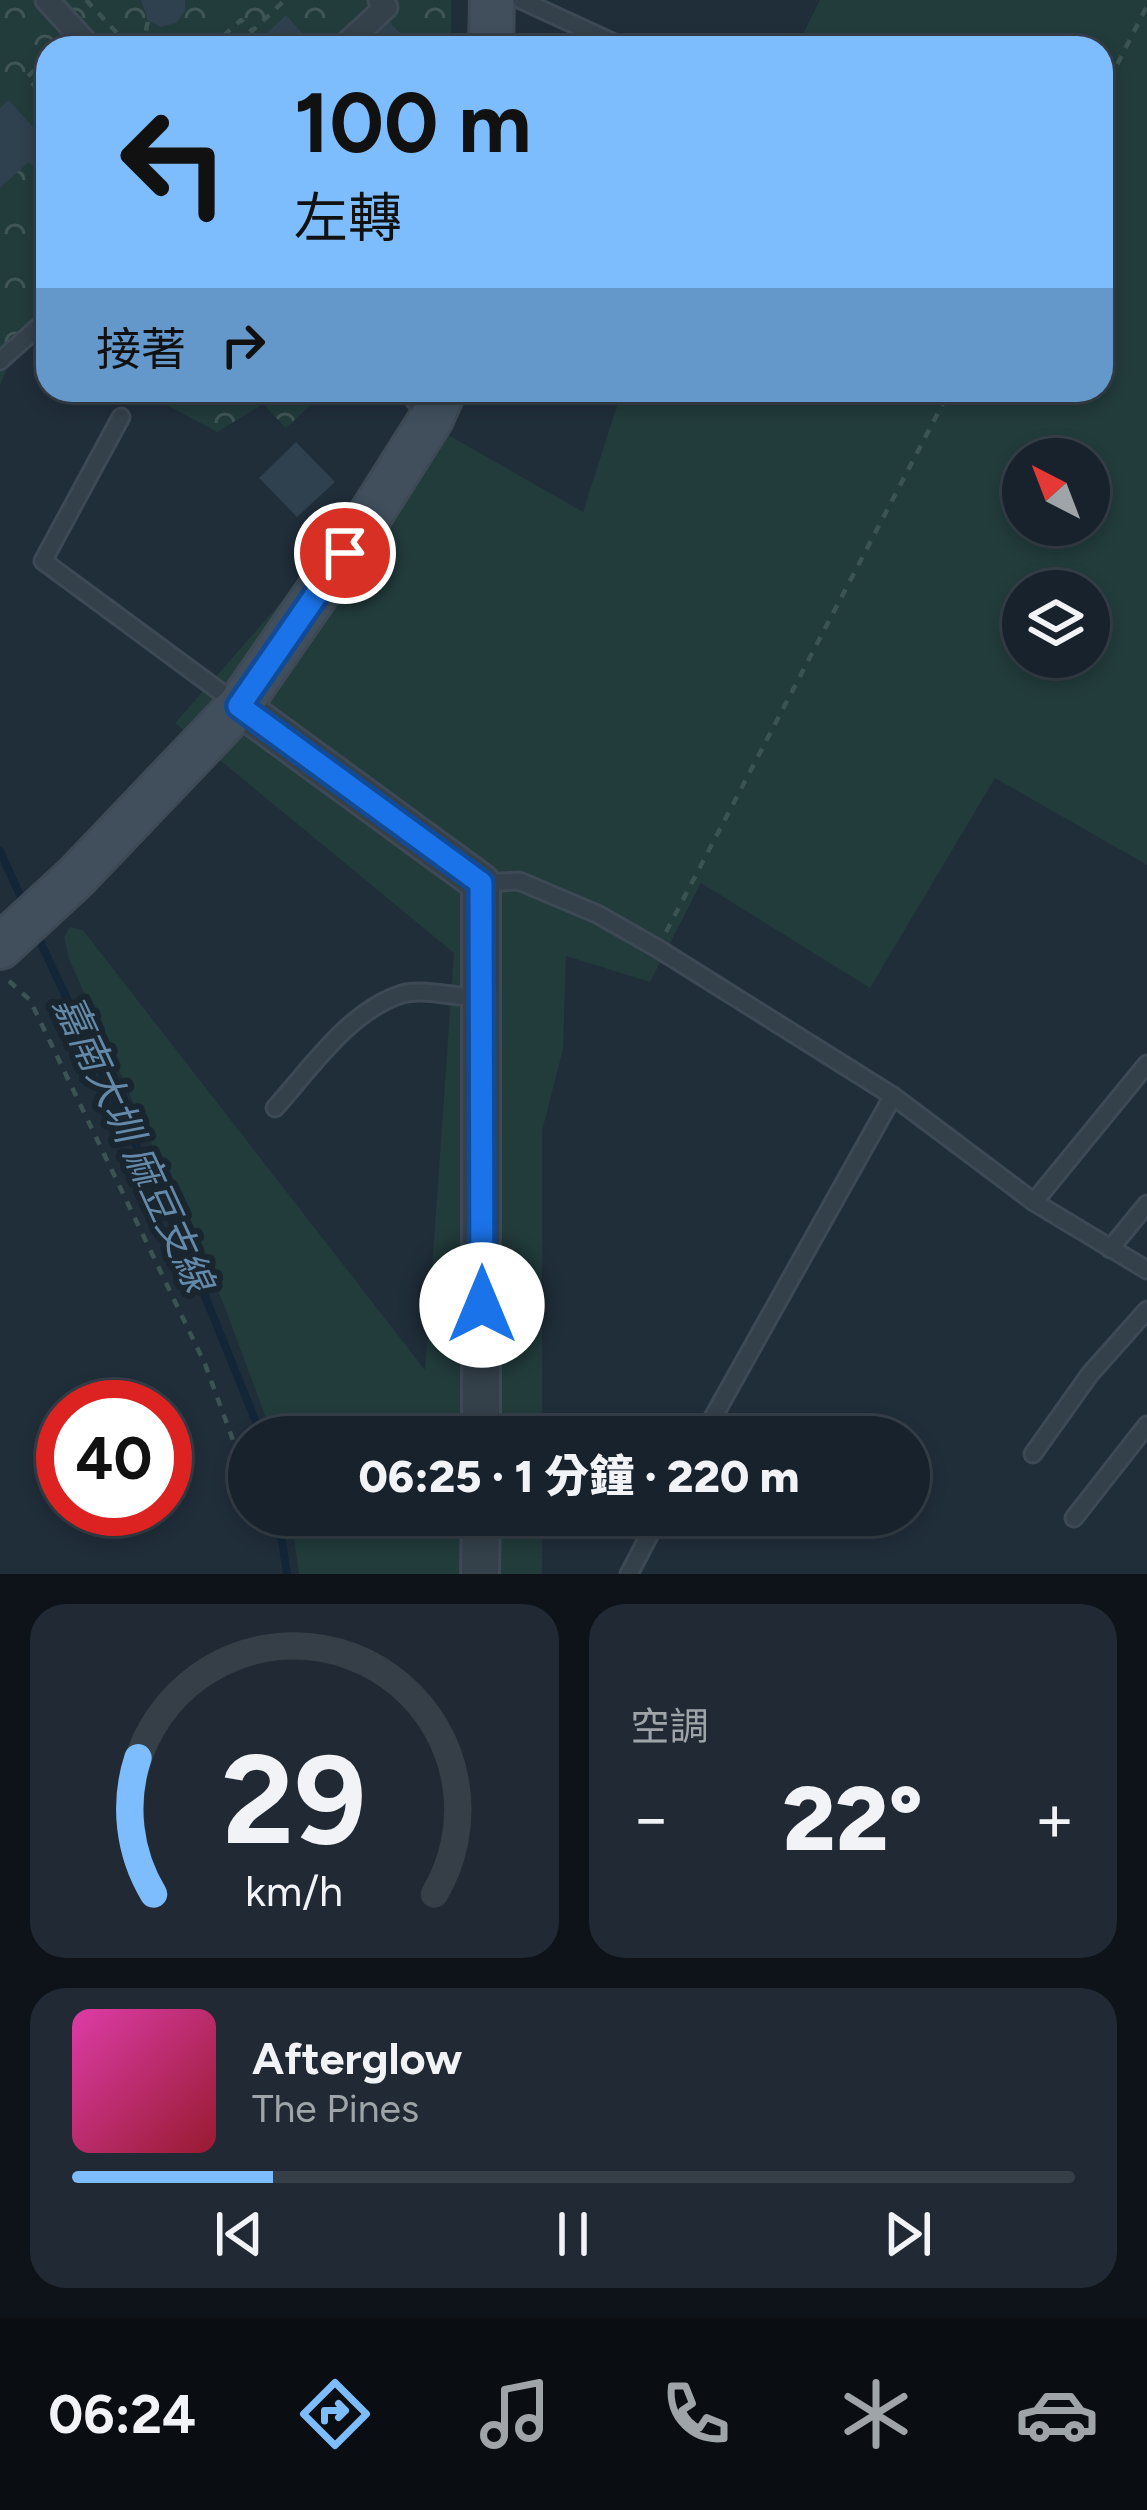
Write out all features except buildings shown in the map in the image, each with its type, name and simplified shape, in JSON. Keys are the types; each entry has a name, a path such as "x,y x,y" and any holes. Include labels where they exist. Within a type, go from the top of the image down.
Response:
{"main road":[{"path":"491,36 492,0"},
{"path":"0,947 76,877 239,706 316,597 425,402"}],"street":[{"path":"355,36 386,7 380,0"},
{"path":"51,1 81,36"},
{"path":"239,706 481,883 481,1416"},
{"path":"480,1574 481,1536"}],"lane":[{"path":"521,0 600,36"},
{"path":"0,362 36,329"},
{"path":"121,417 43,561 239,706"},
{"path":"481,883 519,881 597,914 657,948 893,1096 1034,1202 1147,1270"},
{"path":"275,1108 366,1013 405,993 483,998"},
{"path":"1034,1202 1147,1064"},
{"path":"714,1416 893,1096"},
{"path":"1110,1249 1147,1204"},
{"path":"1033,1454 1090,1374 1147,1310"},
{"path":"1073,1518 1147,1425"},
{"path":"629,1574 649,1536"}],"path":[{"path":"86,0 120,36"},
{"path":"224,36 242,20 252,31 285,0"},
{"path":"1113,73 1147,6"},
{"path":"145,36 148,21"},
{"path":"657,948 944,402"},
{"path":"0,973 30,1000 205,1364 228,1427"}],"green space":[{"path":"0,0 451,0 451,36 36,36 36,346 18,338 0,386"},
{"path":"820,0 1147,0 1147,865 995,778 870,988 701,883 650,982 566,956 563,1049 542,1131 542,1416 265,1416 224,1305 69,959 64,937 70,927 83,930 425,1370 454,953 175,723 341,534 410,413 583,512 618,402 1113,402 1113,36 802,36"},
{"path":"162,402 313,402 286,428 263,404 217,432"},
{"path":"294,1536 542,1536 542,1574 299,1574"}],"waterway":[{"name":"嘉南大圳 麻豆支線","path":"0,851 24,904"},
{"name":"嘉南大圳 麻豆支線","path":"37,935 192,1264 254,1416"},
{"name":"嘉南大圳 麻豆支線","path":"281,1536 287,1574"}],"route":[{"path":"345,553 239,706 481,883 482,1305"}]}
